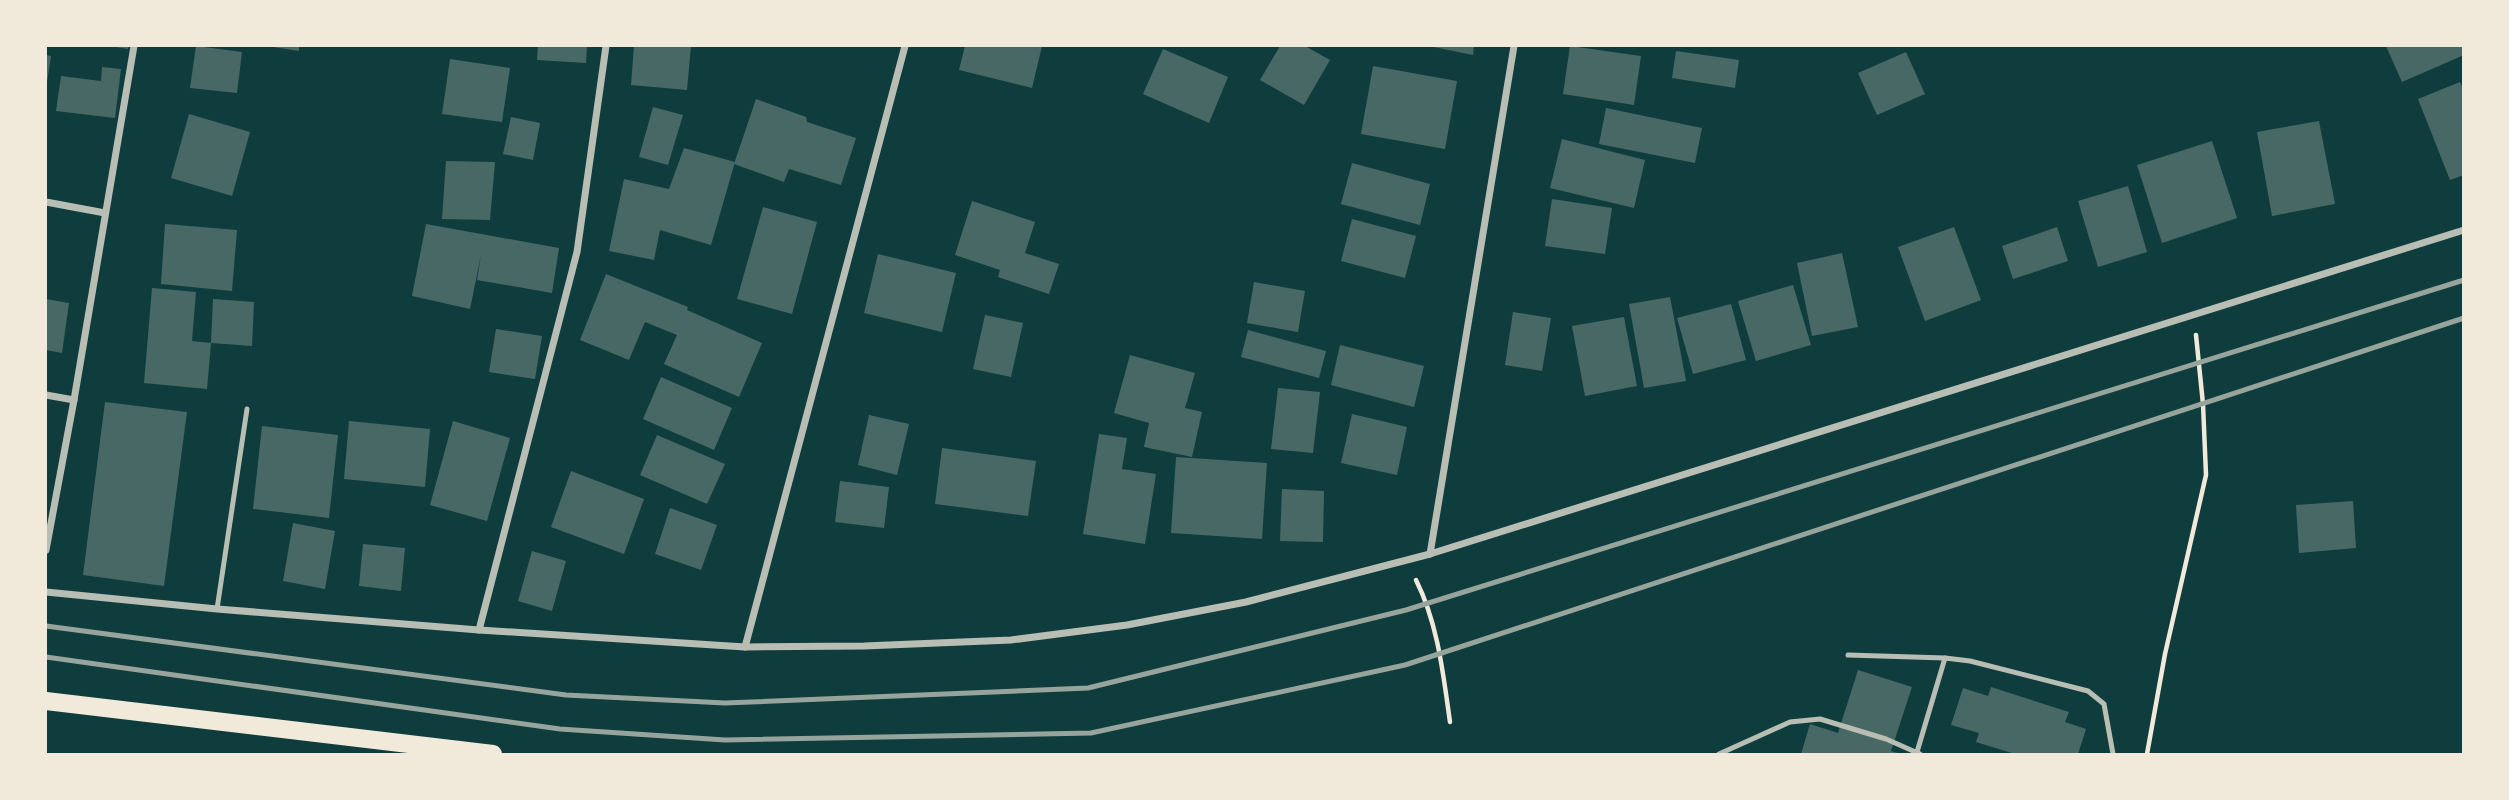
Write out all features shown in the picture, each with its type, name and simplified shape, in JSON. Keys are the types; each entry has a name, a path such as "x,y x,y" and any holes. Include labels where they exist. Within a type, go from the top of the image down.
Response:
{"main road":[{"path":"46,701 493,754"}],"street":[{"path":"46,550 134,46"},
{"path":"479,631 577,252 606,46"},
{"path":"745,647 905,46"},
{"path":"1430,554 1514,46"},
{"path":"46,202 105,212"},
{"path":"46,592 479,631 745,647 864,646 1011,640 1127,625 1246,602 1430,554 2463,230"},
{"path":"46,396 74,400"}],"lane":[{"path":"217,609 247,409"},
{"path":"1847,656 1970,661 2088,691 2104,704 2113,754"},
{"path":"1719,754 1790,722 1820,719 1886,739 1918,753 1945,658"}],"path":[{"path":"2147,754 2165,654 2206,475 2200,362 2194,315"},
{"path":"1407,560 1428,604 1440,653 1450,722"}],"building":[{"path":"196,46 242,52 237,93 190,88"},
{"path":"267,46 299,46 299,51"},
{"path":"538,46 587,46 586,63 537,60"},
{"path":"634,46 691,46 687,90 631,85"},
{"path":"965,46 1042,46 1032,88 959,70"},
{"path":"1280,46 1305,46 1330,60 1304,105 1260,80"},
{"path":"1429,46 1474,46 1473,55"},
{"path":"1570,46 1641,56 1634,105 1563,94"},
{"path":"2386,46 2464,46 2464,55 2402,82"},
{"path":"1163,49 1228,77 1209,123 1143,94"},
{"path":"1676,51 1739,60 1735,88 1672,78"},
{"path":"1906,52 1925,94 1877,115 1858,73"},
{"path":"46,55 51,56 47,82 46,82"},
{"path":"450,59 510,68 502,122 442,114"},
{"path":"1373,66 1457,81 1445,149 1361,134"},
{"path":"102,67 121,69 115,118 56,111 61,76 101,81"},
{"path":"2460,82 2464,91 2464,175 2450,180 2418,99"},
{"path":"756,99 806,117 807,122 856,138 841,185 789,169 784,182 734,164"},
{"path":"653,107 683,115 668,165 639,157"},
{"path":"1606,108 1702,128 1695,163 1599,144"},
{"path":"189,114 250,132 232,196 171,178"},
{"path":"511,117 540,123 533,160 503,154"},
{"path":"2319,121 2335,204 2272,216 2257,132"},
{"path":"1562,139 1645,160 1634,208 1550,188"},
{"path":"2212,141 2237,218 2162,243 2137,165"},
{"path":"684,148 735,162 711,245 660,230 654,260 609,251 624,179 669,189"},
{"path":"446,161 495,162 490,220 442,219"},
{"path":"1352,163 1430,184 1420,225 1341,204"},
{"path":"2128,186 2147,252 2098,267 2078,201"},
{"path":"1552,199 1612,208 1605,254 1545,246"},
{"path":"972,201 1035,222 1025,253 1059,264 1049,294 998,277 1000,270 955,255"},
{"path":"763,207 817,222 792,314 737,299"},
{"path":"1352,219 1416,236 1405,278 1341,261"},
{"path":"165,224 237,230 232,291 161,284"},
{"path":"426,224 559,248 552,293 477,280 481,255 470,309 412,296"},
{"path":"1954,227 1981,300 1925,321 1898,247"},
{"path":"2057,227 2068,261 2013,279 2002,246"},
{"path":"1842,253 1858,327 1812,336 1797,263"},
{"path":"878,254 956,273 942,332 864,313"},
{"path":"606,274 688,307 687,310 762,343 739,397 664,364 677,335 645,322 629,360 580,340"},
{"path":"1254,282 1305,291 1298,332 1247,323"},
{"path":"1793,285 1811,345 1756,361 1738,301"},
{"path":"152,288 196,292 192,341 211,343 207,389 144,383"},
{"path":"1670,297 1686,381 1644,388 1629,304"},
{"path":"46,299 69,303 62,353 46,350"},
{"path":"213,299 254,302 252,346 211,343"},
{"path":"1731,304 1746,360 1693,374 1677,318"},
{"path":"1513,312 1551,318 1542,371 1505,365"},
{"path":"985,315 1023,323 1011,377 973,369"},
{"path":"1624,317 1637,386 1585,396 1572,326"},
{"path":"496,329 542,336 535,379 489,372"},
{"path":"1248,330 1326,351 1319,378 1241,357"},
{"path":"1340,345 1424,366 1414,407 1331,385"},
{"path":"1130,355 1195,373 1185,408 1202,412 1192,457 1144,447 1149,423 1114,413"},
{"path":"661,377 732,408 714,450 643,419"},
{"path":"1278,388 1320,392 1313,453 1271,449"},
{"path":"105,402 187,412 164,586 83,575"},
{"path":"1352,414 1407,427 1397,475 1341,463"},
{"path":"869,415 909,424 897,475 858,465"},
{"path":"349,421 430,429 425,487 344,479"},
{"path":"453,421 510,438 487,521 430,505"},
{"path":"262,426 338,435 329,518 253,509"},
{"path":"1099,434 1127,438 1122,469 1156,474 1145,544 1083,534"},
{"path":"657,435 725,464 707,504 640,475"},
{"path":"942,448 1036,461 1028,516 935,504"},
{"path":"1176,457 1267,463 1262,539 1171,533"},
{"path":"571,471 644,499 624,554 551,527"},
{"path":"840,481 889,487 884,528 835,522"},
{"path":"1282,489 1324,491 1323,542 1280,541"},
{"path":"2353,501 2356,548 2299,553 2296,505"},
{"path":"670,508 717,525 701,570 655,554"},
{"path":"293,523 335,531 325,589 283,581"},
{"path":"363,544 405,548 401,591 359,586"},
{"path":"532,551 566,561 552,611 518,601"},
{"path":"1858,670 1912,687 1891,751 1901,754 1801,754 1810,724 1838,733"},
{"path":"1991,687 2069,712 2065,722 2086,729 2078,754 2015,754 1976,742 1979,733 1951,725 1963,688 1988,696"}],"railway":[{"path":"46,626 566,695 725,703 1088,688 1406,610 2464,280"},
{"path":"46,657 560,729 725,740 1091,733 1405,665 2464,318"}]}
